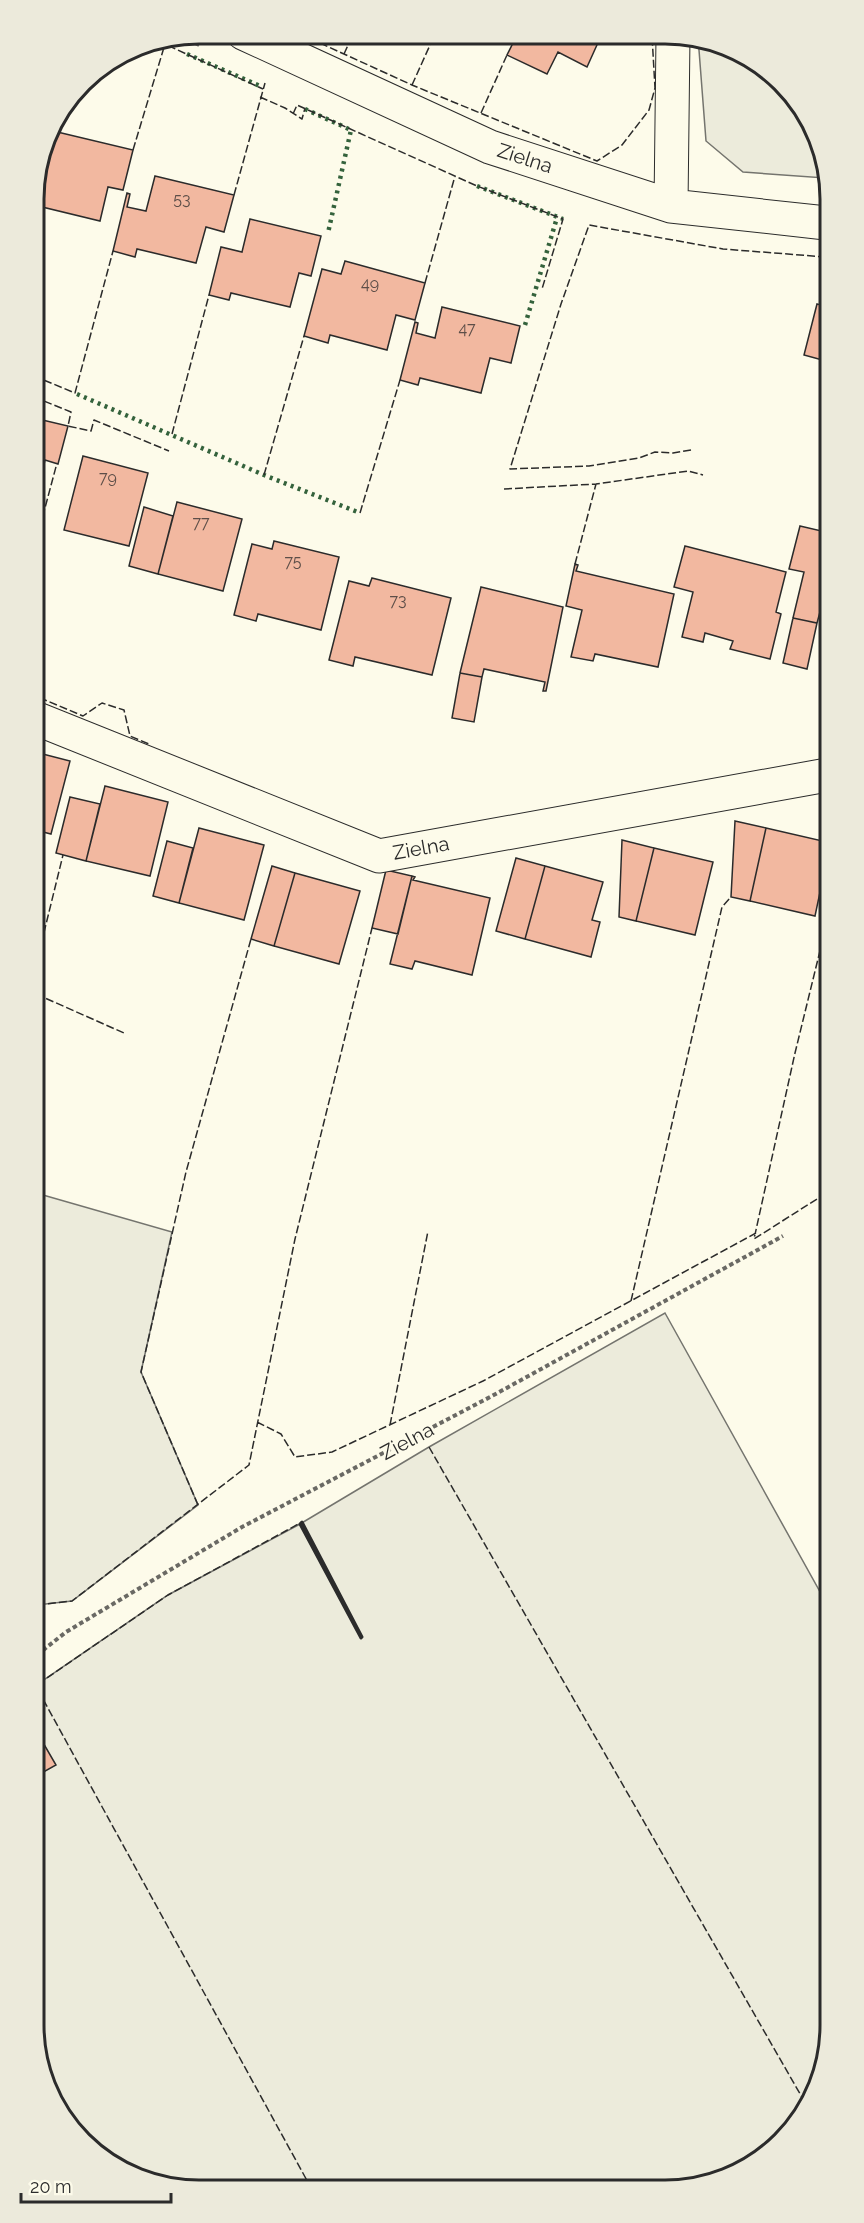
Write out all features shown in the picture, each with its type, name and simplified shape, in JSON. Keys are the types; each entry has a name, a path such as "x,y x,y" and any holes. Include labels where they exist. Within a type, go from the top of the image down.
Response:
{"street":[{"name":"Zielna","path":"267,44 490,147 671,206 820,222"},
{"path":"671,206 673,44"},
{"name":"Zielna","path":"44,722 379,856 820,776"}],"path":[{"name":"Zielna","path":"44,1650 66,1632 242,1527 492,1396 783,1236"}],"shaded area":[{"path":"699,47 725,55 743,64 775,89 800,121 809,139 819,178 743,172 706,141"},
{"path":"44,1195 172,1232 141,1372 198,1505 72,1601 44,1604"},
{"path":"665,1313 820,1592 819,2044 809,2084 782,2127 751,2153 715,2171 665,2180 199,2180 169,2177 130,2163 96,2141 82,2127 55,2084 45,2044 44,2024 44,1680 168,1595 300,1524 429,1447"}],"building":[{"path":"512,44 597,44 587,67 558,52 547,74 507,55"},
{"path":"59,132 133,150 123,190 108,187 100,221 44,207 45,179"},
{"path":"155,176 234,195 224,232 206,227 196,263 137,249 135,257 113,251 127,193 130,194 127,207 146,211"},
{"path":"250,219 321,236 311,276 299,273 290,307 231,293 229,300 209,295 221,247 242,252"},
{"path":"345,261 425,283 415,320 396,315 387,350 330,335 328,343 304,336 322,269 341,274"},
{"path":"817,304 820,305 820,359 804,355"},
{"path":"442,307 520,326 511,363 490,358 481,393 420,378 418,385 400,380 415,322 418,323 416,333 435,338"},
{"path":"44,420 68,426 58,464 45,460 44,464"},
{"path":"83,456 148,473 129,546 64,530"},
{"path":"177,502 242,519 223,591 158,574"},
{"path":"144,507 173,516 158,574 129,566"},
{"path":"800,526 820,531 820,612 817,623 793,618 804,572 789,569"},
{"path":"274,541 339,557 321,630 258,614 256,621 234,615 252,544 272,549"},
{"path":"685,546 786,572 776,612 781,614 770,659 730,649 733,641 705,633 703,642 682,637 693,592 674,587"},
{"path":"575,564 578,565 576,571 674,594 658,667 595,654 593,661 571,657 582,610 566,606"},
{"path":"372,578 451,598 432,675 355,657 353,666 329,660 349,581 369,586"},
{"path":"481,587 563,607 546,691 543,691 545,682 484,669 482,677 460,673"},
{"path":"793,618 817,623 807,669 783,663"},
{"path":"460,673 482,677 474,722 452,718"},
{"path":"44,754 70,761 51,834 44,832"},
{"path":"105,786 168,802 150,876 86,861"},
{"path":"70,797 100,804 86,861 56,853"},
{"path":"735,821 766,828 750,901 731,897"},
{"path":"199,828 264,845 244,920 179,903"},
{"path":"766,828 820,840 820,892 815,916 750,901"},
{"path":"622,840 654,848 636,921 619,917"},
{"path":"167,841 193,848 179,903 153,896"},
{"path":"654,848 713,862 695,935 636,921"},
{"path":"516,858 545,866 525,939 496,931"},
{"path":"272,866 295,873 274,946 251,939"},
{"path":"545,866 603,882 592,920 600,922 591,957 525,939"},
{"path":"386,870 412,876 398,934 372,928"},
{"path":"295,873 360,891 339,964 274,946"},
{"path":"412,876 415,877 413,880 490,898 472,975 415,961 412,969 390,964"},
{"path":"44,1744 56,1765 44,1772"}],"hedge":[{"path":"187,54 260,86"},
{"path":"305,109 351,130 328,233"},
{"path":"477,186 563,219"},
{"path":"525,325 556,221"},
{"path":"77,394 264,475 360,513"}],"fence":[{"path":"322,44 412,85 597,161 622,145 649,110 655,88 652,44"},
{"path":"344,54 348,44"},
{"path":"412,85 430,44"},
{"path":"170,47 263,89"},
{"path":"133,150 164,48"},
{"path":"481,113 507,55"},
{"path":"234,195 265,83"},
{"path":"260,97 285,108 302,119 305,108"},
{"path":"293,114 297,105 477,186 563,219 542,289"},
{"path":"425,283 455,176"},
{"path":"691,450 673,453 655,452 639,458 589,466 510,469 561,304 589,225 723,249 820,257"},
{"path":"44,380 75,393 113,251"},
{"path":"172,434 209,295"},
{"path":"264,475 304,336"},
{"path":"360,513 400,380"},
{"path":"44,401 71,412 68,426 91,431 94,420 169,451"},
{"path":"44,512 57,463"},
{"path":"504,489 596,484 688,471 703,475"},
{"path":"575,564 596,484"},
{"path":"44,700 83,716 102,703 124,710 130,736 149,744"},
{"path":"44,932 63,855"},
{"path":"631,1301 722,907 731,897"},
{"path":"44,1604 72,1601 249,1465 295,1239 372,928"},
{"path":"198,1505 141,1372 186,1172 251,939"},
{"path":"820,951 754,1239 820,1197"},
{"path":"44,998 124,1033"},
{"path":"390,1425 428,1231"},
{"path":"257,1422 281,1434 295,1457 332,1452 483,1381 756,1233"},
{"path":"429,1447 802,2097"},
{"path":"44,1680 168,1595 302,1522"},
{"path":"44,1701 307,2180"}],"wall":[{"path":"302,1522 362,1637 361,1638 300,1524 302,1522"}]}
